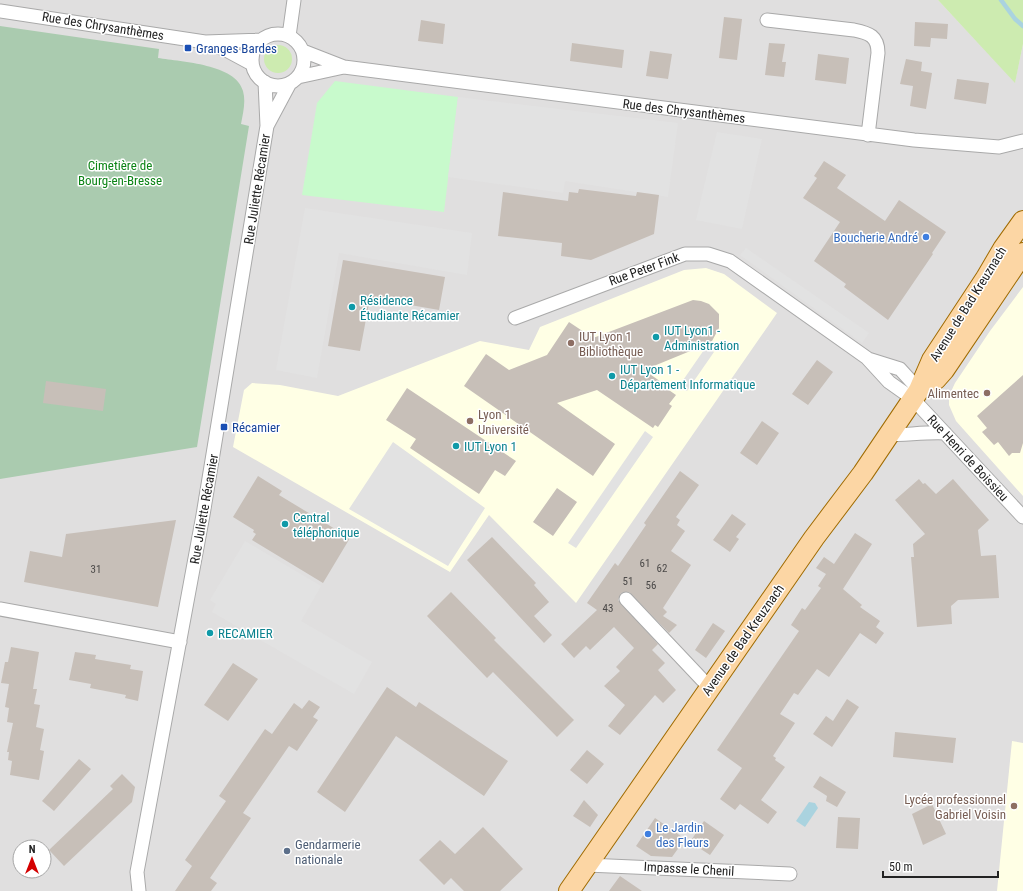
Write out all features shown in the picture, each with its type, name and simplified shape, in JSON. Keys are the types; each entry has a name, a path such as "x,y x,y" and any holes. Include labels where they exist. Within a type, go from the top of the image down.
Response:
{"main road":[{"name":"Avenue de Bad Kreuznach","path":"570,891 814,538 862,473 916,395 932,360 986,278 1003,249 1023,221"},
{"name":"Avenue de Bad Kreuznach","path":"916,395 936,379 944,370 1023,252"}],"street":[{"path":"289,36 294,0"},
{"name":"Rue des Chrysanthèmes","path":"0,11 205,42 262,40"},
{"path":"767,20 854,30 866,32 875,37 878,45 878,53 868,135"},
{"path":"278,34 289,36 297,42 303,51 304,64 294,80 277,86 265,82 255,71 252,64 253,54 257,45 268,36 278,34"},
{"name":"Rue des Chrysanthèmes","path":"205,42 226,50 252,64"},
{"name":"Rue des Chrysanthèmes","path":"303,51 344,67 868,135 999,147 1023,141"},
{"name":"Rue des Chrysanthèmes","path":"294,80 344,67"},
{"name":"Rue Juliette Récamier","path":"267,126 294,80"},
{"name":"Rue Juliette Récamier","path":"139,891 137,872 216,441 267,126 265,82"},
{"name":"Rue Peter Fink","path":"515,318 685,254 708,254 730,261 867,358 900,368 916,395"},
{"name":"Rue Henri de Boissieu","path":"916,395 945,434 1023,517"},
{"path":"887,435 913,435 928,432 945,434"},
{"path":"626,599 710,688"},
{"path":"0,608 180,642"},
{"name":"Impasse le Chenil","path":"587,865 790,874"}],"shaded area":[{"path":"0,0 938,0 1015,82 1023,44 1023,891 0,891"},
{"path":"458,97 678,123 668,197 565,181 563,193 448,177"},
{"path":"717,132 762,139 742,229 696,220"},
{"path":"305,208 472,233 467,275 339,253 317,378 276,370"},
{"path":"746,248 869,333 862,343 740,255"},
{"name":"Lyon 1 Université","path":"706,268 724,274 777,313 576,603 489,515 450,572 233,447 244,390 252,383 280,385 338,396 480,341 529,350 540,327 684,270"},
{"name":"Alimentec","path":"1023,287 1023,496 956,421 949,405 949,396 955,383 990,331"},
{"path":"706,347 714,352 687,391 679,386"},
{"path":"645,431 653,437 576,548 568,543"},
{"path":"393,442 485,508 448,566 349,509"},
{"path":"245,541 321,586 301,621 372,662 354,694 212,612 216,604 210,600"},
{"name":"Lycée professionnel Gabriel Voisin","path":"1012,741 1023,743 1023,891 997,891"}],"green space":[{"path":"938,0 1023,0 1023,44 1015,83"},
{"name":"Cimetière de Bourg-en-Bresse","path":"0,26 159,49 158,58 207,66 230,75 238,82 243,91 244,103 241,124 249,126 197,447 0,479"},
{"path":"278,45 288,49 292,59 288,69 278,73 268,69 264,59 268,49"},
{"path":"335,81 458,97 444,212 302,195 317,103"}],"water":[{"path":"809,802 815,803 818,808 805,827 796,821"}],"building":[{"path":"724,17 742,19 737,60 719,58"},
{"path":"421,20 445,24 443,44 418,41"},
{"path":"915,22 948,24 947,39 931,38 930,47 914,46"},
{"path":"572,43 624,50 622,68 570,61"},
{"path":"769,43 785,44 782,62 786,62 784,77 765,75"},
{"path":"650,51 672,54 668,79 646,76"},
{"path":"818,54 849,58 846,84 815,80"},
{"path":"906,59 922,62 921,71 932,73 926,109 910,106 913,86 900,84"},
{"path":"957,79 989,83 986,104 954,99"},
{"path":"824,161 846,175 837,188 885,221 899,200 946,232 932,253 933,254 888,320 844,287 846,284 814,261 840,222 803,198 817,178 814,176"},
{"path":"579,189 636,196 637,192 659,195 654,234 591,260 561,256 562,243 498,236 503,192 568,201 569,192 578,193"},
{"name":"Résidence Étudiante Récamier","path":"343,260 445,277 439,310 370,298 360,351 328,346"},
{"path":"693,300 709,304 719,314 719,328 712,341 705,345 644,370 664,384 663,386 676,395 669,404 672,406 658,427 655,425 653,428 597,390 557,403 615,444 593,476 464,386 486,354 509,370 547,355 569,322 593,338"},
{"path":"817,360 833,372 808,405 792,394"},
{"path":"1023,375 1023,443 1020,453 1012,453 1009,456 998,442 994,445 982,432 987,428 977,416"},
{"path":"46,381 106,389 103,411 43,403"},
{"name":"IUT Lyon 1","path":"407,388 516,461 505,476 495,470 479,494 410,448 416,439 386,420"},
{"path":"762,421 779,433 757,465 740,453"},
{"path":"680,471 699,485 676,517 680,520 677,525 685,531 671,551 691,565 663,608 667,612 663,616 677,625 669,633 629,592 621,593 618,600 658,644 652,650 665,663 658,670 676,690 663,703 655,695 620,735 608,726 625,705 604,686 620,671 616,667 634,648 614,627 590,650 586,646 574,658 561,644 597,610 587,603 615,563 618,566 646,525 644,523"},
{"name":"Central téléphonique","path":"258,476 282,491 279,495 350,538 323,583 252,540 256,534 253,532 254,530 233,517"},
{"path":"919,479 936,494 953,479 989,520 978,530 981,556 996,555 999,598 958,600 951,606 952,624 917,627 911,557 914,557 913,544 925,534 895,500"},
{"path":"557,488 577,502 553,536 533,522"},
{"path":"732,514 746,524 736,537 739,539 730,552 713,540"},
{"path":"176,520 158,607 24,582 30,551 62,557 66,534"},
{"path":"855,533 872,544 843,589 862,605 860,607 880,621 876,627 884,633 876,644 860,633 829,677 817,669 798,695 794,693 780,714 795,723 773,756 776,758 775,760 785,767 761,800 777,812 768,824 740,804 735,810 720,799 742,768 717,750 799,631 791,625 802,608 805,610 821,588 818,586 826,574 816,568 824,557 834,564"},
{"path":"492,537 536,583 534,585 549,602 534,616 552,635 544,643 467,560"},
{"path":"451,592 496,638 494,640 574,720 557,737 493,672 487,678 427,616"},
{"path":"713,623 725,631 706,658 695,650"},
{"path":"11,647 39,652 33,689 37,689 34,704 40,705 36,727 44,729 40,750 44,751 39,780 10,775 12,761 8,760 9,752 7,752 13,723 7,722 9,708 5,707 9,684 1,683 5,662 8,662"},
{"path":"75,652 96,655 95,659 131,665 130,669 143,671 138,701 125,698 126,695 90,688 91,684 69,680"},
{"path":"233,663 258,679 228,721 204,705"},
{"path":"387,687 416,707 419,702 508,761 484,796 396,736 345,812 317,792"},
{"path":"847,699 859,707 832,747 813,734 826,716 833,721"},
{"path":"309,700 320,707 313,717 318,720 297,751 289,746 243,813 251,818 210,878 217,883 211,891 175,891 192,866 185,860 226,801 219,796 265,729 272,734 294,703 302,709"},
{"path":"895,732 956,738 953,763 893,757"},
{"path":"587,750 604,764 587,784 570,770"},
{"path":"79,759 91,769 54,811 42,801"},
{"path":"122,774 135,787 132,802 64,866 52,853 52,847 113,789 110,786"},
{"path":"820,776 846,792 837,807 826,801 827,796 813,787"},
{"path":"584,800 598,815 590,827 573,816"},
{"path":"932,804 946,834 923,845 912,814"},
{"path":"838,817 860,818 858,849 836,848"},
{"path":"655,818 685,839 672,857 651,856 636,846"},
{"path":"704,821 724,835 710,855 690,842"},
{"path":"483,827 523,869 500,891 464,891 451,878 444,885 419,860 440,840 455,854"},
{"path":"620,876 642,891 609,891"}],"waterway":[{"path":"1001,0 1015,19 1023,26"}],"place":[{"name":"Granges Bardes","path":"188,48"},
{"name":"Boucherie André","path":"926,237"},
{"name":"Résidence Étudiante Récamier","path":"352,307"},
{"name":"IUT Lyon1 - Administration","path":"656,337"},
{"name":"IUT Lyon 1 Bibliothèque","path":"571,343"},
{"name":"IUT Lyon 1 - Département Informatique","path":"612,376"},
{"name":"Alimentec","path":"987,393"},
{"name":"Lyon 1 Université","path":"470,421"},
{"name":"Récamier","path":"224,427"},
{"name":"IUT Lyon 1","path":"456,446"},
{"name":"Central téléphonique","path":"285,524"},
{"name":"RECAMIER","path":"210,633"},
{"name":"Lycée professionnel Gabriel Voisin","path":"1014,806"},
{"name":"Le Jardin des Fleurs","path":"648,834"},
{"name":"Gendarmerie nationale","path":"287,851"}]}
